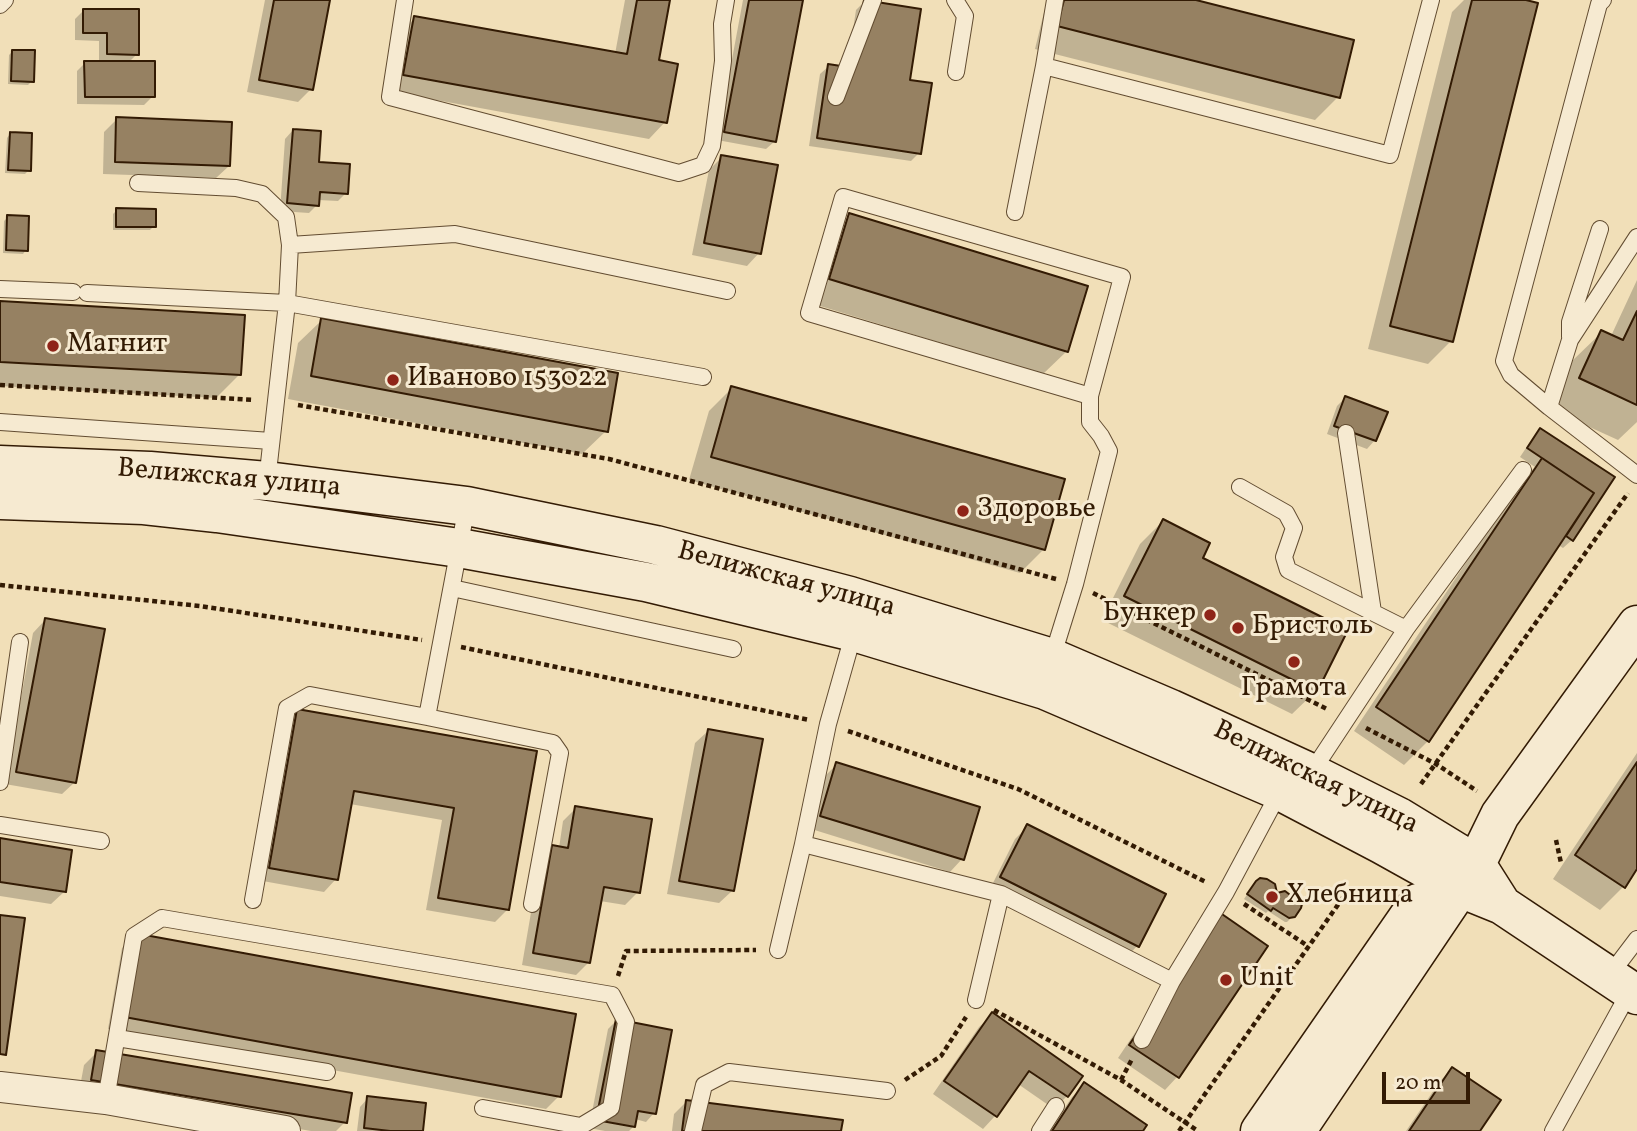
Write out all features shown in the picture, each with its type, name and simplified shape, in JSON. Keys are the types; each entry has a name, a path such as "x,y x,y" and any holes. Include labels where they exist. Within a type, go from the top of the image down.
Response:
{"main road":[{"name":"Велижская улица","path":"0,465 150,471 267,481 467,506 656,545 850,596 1052,658 1171,709 1296,782"},
{"name":"Велижская улица","path":"0,500 144,505 459,548 646,582 854,632 1045,690 1399,817 1502,905 1625,988"},
{"path":"1296,1131 1457,869 1489,803 1637,625"},
{"path":"1261,1131 1457,869"}],"street":[{"path":"0,1087 106,1098 285,1131"}],"lane":[{"path":"0,5 5,0"},
{"path":"405,0 390,97 679,173 703,165 712,146 723,61 722,24 726,0"},
{"path":"836,97 873,0"},
{"path":"956,0 965,16 956,72"},
{"path":"1015,212 1055,0"},
{"path":"1044,65 1390,155 1431,0"},
{"path":"1596,1 1504,361 1511,375 1637,475"},
{"path":"138,183 236,188 262,194 285,217 290,245 287,303 267,481"},
{"path":"1052,658 1075,584 1110,451 1090,422 1090,396 1122,277 843,197 809,313 1090,396"},
{"path":"1570,340 1570,322 1601,229"},
{"path":"290,245 454,234 727,291"},
{"path":"1549,407 1570,340 1637,237"},
{"path":"0,289 287,303 703,377"},
{"path":"0,422 271,441"},
{"path":"1346,433 1373,612"},
{"path":"1142,1040 1171,981 1296,782 1346,718 1406,629 1523,470"},
{"path":"1240,487 1286,513 1294,528 1284,557 1288,570 1406,629"},
{"path":"427,717 467,506"},
{"path":"452,587 733,649"},
{"path":"778,950 828,724 854,632"},
{"path":"0,782 6,709 20,642"},
{"path":"253,900 288,708 310,695 553,743 560,753 531,904"},
{"path":"0,825 101,841"},
{"path":"803,844 1001,894 1171,981"},
{"path":"976,1000 1001,894"},
{"path":"106,1098 134,936 162,918 612,995 626,1022 611,1108 581,1126 484,1108"},
{"path":"1553,1131 1625,988 1637,939"},
{"path":"117,1038 327,1072"},
{"path":"693,1131 704,1085 729,1072 887,1091"},
{"path":"1040,1131 1056,1106"}],"path":[{"path":"0,385 275,401 609,459 1075,584 1436,764 1489,803"},
{"path":"1421,784 1629,492"},
{"path":"0,585 200,606 441,643 828,724 1018,789 1226,892 1308,946"},
{"path":"1556,840 1561,863"},
{"path":"1179,1131 1349,889"},
{"path":"612,995 626,951 778,950"},
{"path":"887,1091 941,1056 976,1000 1121,1080 1198,1131"}],"building":[{"path":"274,0 330,0 313,90 259,80"},
{"path":"637,0 670,0 659,60 678,64 667,123 403,75 414,16 627,54"},
{"path":"749,0 803,0 776,142 724,132"},
{"path":"864,0 921,9 910,80 932,83 921,154 817,138 828,64 854,68"},
{"path":"1064,0 1196,0 1354,40 1340,98 1057,26"},
{"path":"1472,0 1526,0 1538,3 1453,342 1390,326"},
{"path":"83,9 139,9 139,55 107,54 107,33 83,33"},
{"path":"12,50 35,50 34,82 11,81"},
{"path":"84,61 155,61 155,97 85,97"},
{"path":"116,117 232,122 230,166 115,162"},
{"path":"293,129 321,131 319,162 350,164 348,194 320,192 319,206 287,203"},
{"path":"10,132 32,133 31,171 8,170"},
{"path":"721,155 778,165 761,254 704,243"},
{"path":"116,208 156,209 156,227 116,227"},
{"path":"849,213 1088,286 1068,352 829,279"},
{"path":"7,215 29,216 28,251 6,250"},
{"path":"0,301 245,315 241,375 0,362"},
{"path":"1637,311 1637,405 1579,378 1601,330 1623,340"},
{"path":"321,318 618,373 608,432 311,376"},
{"path":"731,386 1065,479 1045,550 711,457"},
{"path":"1345,396 1388,412 1376,441 1334,426"},
{"path":"1540,428 1615,477 1573,541 1566,536 1594,493 1527,448"},
{"path":"1542,458 1594,493 1429,742 1376,707"},
{"path":"1163,519 1210,543 1203,558 1348,630 1317,692 1124,596"},
{"path":"45,618 105,629 76,783 16,772"},
{"path":"297,709 537,751 509,910 438,898 454,808 354,791 338,880 269,868"},
{"path":"708,729 763,739 734,891 679,881"},
{"path":"836,762 980,807 964,860 820,816"},
{"path":"1637,762 1637,869 1625,888 1575,855"},
{"path":"575,806 652,819 640,893 604,887 590,963 533,953 552,845 568,848"},
{"path":"1027,824 1166,894 1139,947 1000,877"},
{"path":"0,838 72,850 66,892 0,882"},
{"name":"Хлебница","path":"1260,878 1275,884 1277,893 1285,891 1302,904 1295,917 1289,918 1273,908 1271,911 1247,894"},
{"path":"1219,912 1268,946 1179,1078 1129,1045"},
{"path":"0,915 25,918 6,1055 0,1054"},
{"path":"134,933 576,1014 561,1097 119,1016"},
{"path":"992,1012 1083,1076 1068,1097 1029,1071 997,1117 944,1081"},
{"path":"616,1019 672,1030 656,1114 638,1111 635,1127 596,1120"},
{"path":"96,1050 352,1093 347,1123 91,1080"},
{"path":"1452,1067 1501,1100 1480,1131 1409,1131"},
{"path":"1084,1082 1147,1125 1143,1131 1052,1131"},
{"path":"367,1096 426,1103 423,1131 364,1128"},
{"path":"686,1100 843,1120 841,1131 682,1131"}],"place":[{"name":"Магнит","path":"53,346"},
{"name":"Иваново 153022","path":"393,380"},
{"name":"Здоровье","path":"963,511"},
{"name":"Бункер","path":"1210,615"},
{"name":"Бристоль","path":"1238,628"},
{"name":"Грамота","path":"1294,662"},
{"name":"Хлебница","path":"1272,897"},
{"name":"Unit","path":"1226,980"}]}
